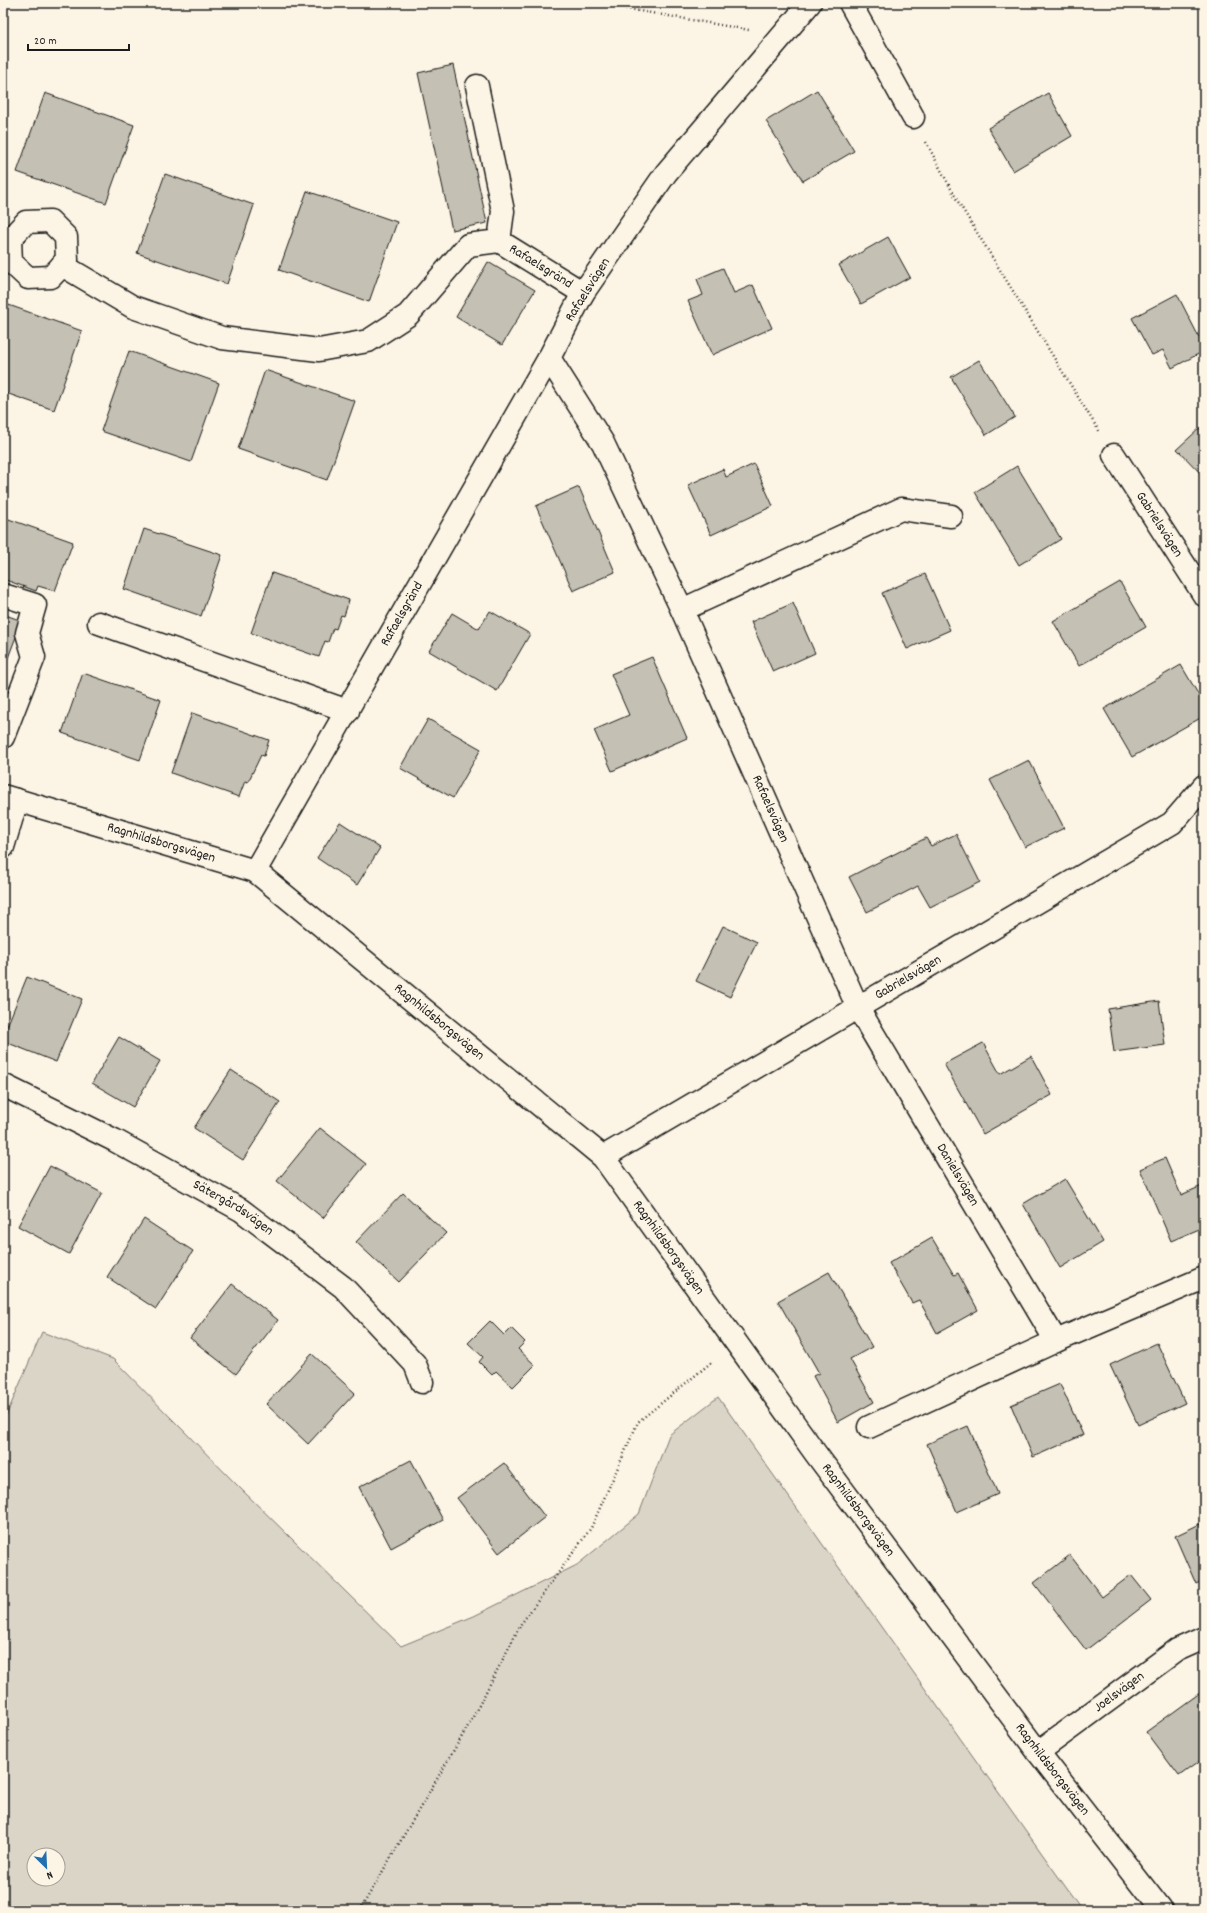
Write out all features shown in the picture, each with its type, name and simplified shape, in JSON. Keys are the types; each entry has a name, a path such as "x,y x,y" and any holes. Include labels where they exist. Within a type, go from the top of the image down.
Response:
{"street":[{"name":"Rafaelsvägen","path":"810,3 666,173 583,293 549,358 603,443 682,610 858,1008"},
{"path":"850,3 913,117"},
{"path":"62,265 133,307 222,338 319,350 368,341 408,315 468,245 499,241 503,211 477,86"},
{"path":"50,221 66,237 67,260 51,277 28,278 11,262 7,240 10,239 26,222 50,221"},
{"name":"Rafaelsgränd","path":"499,241 583,293"},
{"name":"Rafaelsgränd","path":"256,871 549,358"},
{"name":"Gabrielsvägen","path":"1114,455 1204,595"},
{"path":"682,610 901,509 951,516"},
{"path":"3,595 35,605 27,632 34,657 3,737"},
{"path":"99,623 348,711"},
{"name":"Gabrielsvägen","path":"603,1157 1172,823 1204,786"},
{"path":"3,847 10,798"},
{"name":"Ragnhildsborgsvägen","path":"10,798 256,871 603,1157 816,1454 1038,1752 1161,1910"},
{"name":"Danielsvägen","path":"858,1008 1056,1341"},
{"name":"Sätergårdsvägen","path":"3,1085 114,1140 241,1210 343,1288 415,1364 422,1382"},
{"path":"870,1427 1056,1341 1204,1278"},
{"name":"Joelsvägen","path":"1038,1752 1177,1650 1204,1638"}],"path":[{"path":"594,3 782,35"},
{"path":"913,117 957,200 1114,455"},
{"path":"360,1910 471,1721 521,1624 591,1528 638,1422 736,1343"}],"shaded area":[{"path":"42,1332 113,1359 239,1487 401,1646 474,1616 577,1565 639,1514 669,1435 718,1397 1082,1910 3,1910 3,1423"}],"building":[{"path":"453,65 487,223 452,230 418,73"},
{"path":"817,90 854,151 803,181 766,121"},
{"path":"45,93 134,125 106,203 17,172"},
{"path":"1048,93 1072,136 1013,171 988,128"},
{"path":"165,174 254,205 227,284 137,253"},
{"path":"307,191 397,222 369,302 279,270"},
{"path":"888,237 910,277 861,304 839,265"},
{"path":"488,262 535,290 502,345 456,317"},
{"path":"723,268 734,293 753,285 772,328 712,355 688,301 703,295 697,279"},
{"path":"1177,294 1204,347 1204,351 1172,368 1163,350 1152,355 1132,318"},
{"path":"3,303 82,331 54,410 3,392"},
{"path":"129,351 219,383 191,462 101,431"},
{"path":"979,360 1015,417 986,435 951,377"},
{"path":"265,370 355,401 327,480 238,449"},
{"path":"1201,427 1204,430 1204,477 1177,449"},
{"path":"754,464 773,506 711,535 688,485 723,469 726,477"},
{"path":"1017,466 1061,539 1019,565 975,492"},
{"path":"579,487 615,572 573,591 536,506"},
{"path":"3,517 73,542 55,591 38,586 36,591 3,579"},
{"path":"144,529 222,555 201,616 124,589"},
{"path":"272,573 349,600 344,616 341,615 336,629 333,628 328,642 325,641 319,657 251,633"},
{"path":"925,574 950,630 907,649 882,593"},
{"path":"1120,582 1146,627 1079,666 1053,621"},
{"path":"793,603 815,653 773,672 751,622"},
{"path":"490,611 530,634 497,691 429,651 452,613 479,629"},
{"path":"3,614 22,621 3,671"},
{"path":"652,657 687,738 612,771 594,730 629,715 611,674"},
{"path":"1181,665 1204,704 1204,716 1132,757 1104,709"},
{"path":"83,673 161,700 140,760 62,733"},
{"path":"192,713 269,740 264,756 261,755 248,782 245,781 239,797 171,773"},
{"path":"428,719 481,749 453,798 400,768"},
{"path":"1029,760 1064,828 1025,847 990,780"},
{"path":"340,822 380,848 357,885 317,858"},
{"path":"956,834 980,882 930,907 918,886 867,912 849,877 926,838 931,846"},
{"path":"723,926 757,942 730,997 696,981"},
{"path":"27,977 82,999 56,1062 3,1041 3,1036"},
{"path":"1159,1001 1165,1045 1114,1052 1108,1009"},
{"path":"119,1037 160,1061 133,1107 92,1083"},
{"path":"983,1043 1000,1074 1031,1056 1052,1095 983,1134 944,1064"},
{"path":"231,1070 280,1102 243,1160 194,1128"},
{"path":"320,1128 366,1164 323,1218 277,1181"},
{"path":"1165,1158 1181,1195 1204,1185 1204,1227 1171,1241 1140,1169"},
{"path":"50,1166 102,1193 69,1254 18,1226"},
{"path":"1065,1179 1103,1242 1060,1268 1023,1204"},
{"path":"403,1193 446,1233 399,1282 356,1242"},
{"path":"144,1219 193,1251 156,1309 107,1277"},
{"path":"932,1238 954,1275 958,1273 978,1310 937,1333 919,1300 912,1303 889,1263"},
{"path":"829,1272 872,1347 850,1359 874,1402 838,1422 813,1376 819,1373 778,1301"},
{"path":"232,1284 278,1320 236,1374 190,1338"},
{"path":"490,1321 504,1335 511,1328 525,1342 518,1349 535,1365 513,1387 496,1371 492,1375 479,1362 483,1357 468,1343"},
{"path":"1157,1343 1185,1403 1138,1425 1110,1365"},
{"path":"312,1354 355,1393 308,1444 266,1404"},
{"path":"1060,1384 1083,1435 1033,1457 1011,1405"},
{"path":"968,1426 998,1494 957,1512 927,1444"},
{"path":"411,1460 443,1520 391,1548 359,1487"},
{"path":"504,1463 545,1517 499,1553 457,1498"},
{"path":"1204,1522 1204,1580 1196,1584 1175,1536"},
{"path":"1070,1555 1102,1597 1131,1575 1151,1600 1086,1650 1034,1583"},
{"path":"1204,1690 1204,1758 1179,1776 1146,1732"}]}
